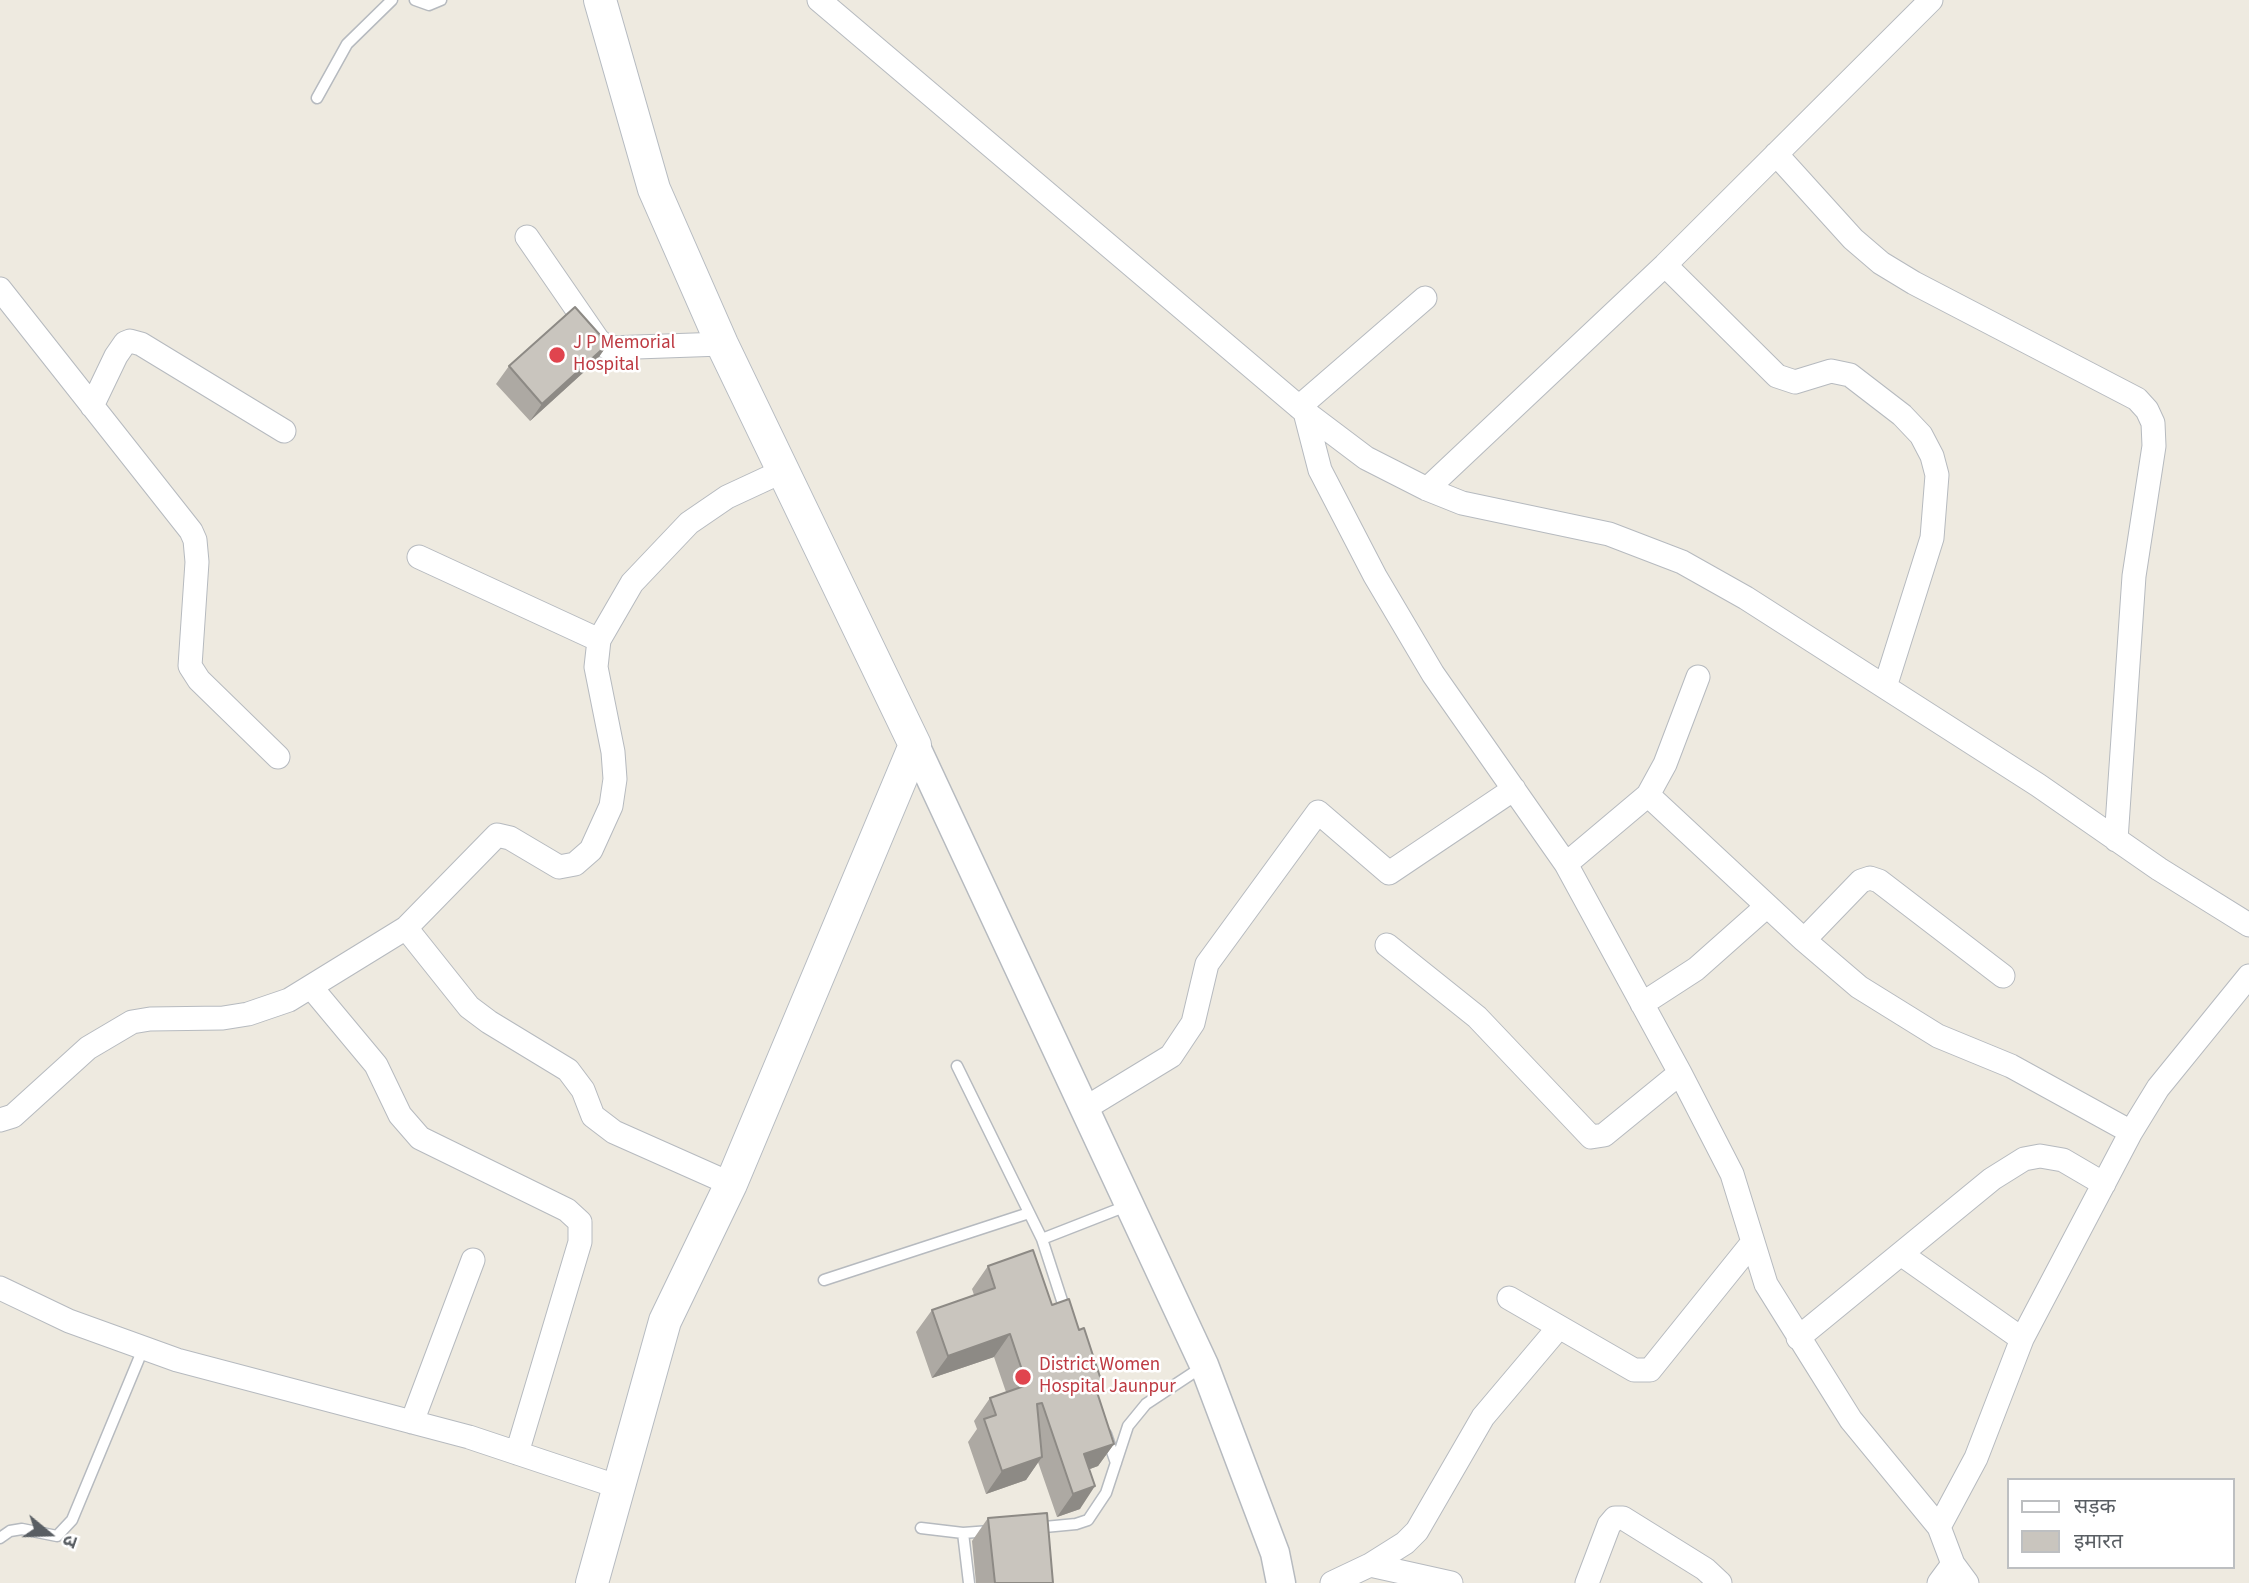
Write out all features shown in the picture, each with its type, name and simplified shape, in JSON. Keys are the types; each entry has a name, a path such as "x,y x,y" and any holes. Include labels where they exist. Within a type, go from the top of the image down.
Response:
{"main road":[{"path":"592,1583 665,1321 731,1184 915,745 722,344 654,189 600,0"}],"street":[{"path":"819,0 1302,410 1366,458 1427,489 1496,512 1609,534 1682,562 1746,597 2249,925"},
{"path":"1427,489 1665,265 1931,0"},
{"path":"1776,154 1853,239 1881,263 1914,284 2137,399 2147,411 2153,424 2154,446 2134,576 2116,840"},
{"path":"527,237 598,341 608,348 722,344"},
{"path":"1665,265 1777,376 1796,382 1831,371 1850,375 1902,415 1932,456 1937,475 1932,538 1885,687"},
{"path":"0,289 195,540 191,659 199,680 278,757"},
{"path":"1302,410 1424,298"},
{"path":"92,406 116,356 125,343 130,341 141,344 284,431"},
{"path":"1302,410 1320,470 1375,576 1433,674 1566,864 1680,1073 1732,1174 1766,1284 1850,1420 1939,1527 1961,1577 1939,1583"},
{"path":"0,1121 13,1116 88,1048 132,1022 248,1014 289,1000 406,928 497,835 510,838 559,867 575,864 591,850 611,806 615,779 613,752 596,667 598,640 632,583 689,523 727,497 783,471"},
{"path":"419,557 598,640"},
{"path":"1566,864 1648,795 1664,764 1698,677"},
{"path":"915,745 1204,1365 1275,1553 1281,1583"},
{"path":"1084,1109 1171,1056 1194,1023 1207,964 1318,812 1389,873 1514,789"},
{"path":"1648,795 1804,940 1859,987 1938,1036 2011,1066 2131,1132"},
{"path":"1804,940 1861,881 1870,877 1879,881 2003,976"},
{"path":"1642,1004 1696,969 1768,906"},
{"path":"406,928 469,1007 568,1070 583,1090 593,1116 614,1132 731,1184"},
{"path":"1387,945 1477,1017 1591,1137 1604,1135 1680,1073"},
{"path":"1939,1527 1976,1458 2022,1339 2131,1132 2158,1088 2249,976"},
{"path":"311,987 376,1065 400,1115 420,1138 567,1210 580,1222 580,1241 517,1453"},
{"path":"1798,1338 1992,1179 2024,1159 2040,1156 2063,1160 2104,1184"},
{"path":"1509,1298 1634,1370 1650,1370 1753,1242"},
{"path":"1901,1254 2022,1339"},
{"path":"412,1422 473,1260"},
{"path":"0,1288 69,1321 143,1349 412,1422 619,1487"},
{"path":"1332,1583 1370,1565 1405,1543 1417,1531 1483,1417 1559,1327"},
{"path":"1587,1583 1609,1525 1615,1518 1631,1520 1705,1569 1720,1583"},
{"path":"1370,1565 1451,1583"}],"lane":[{"path":"317,98 347,44 392,0"},
{"path":"415,0 429,5 441,0"},
{"path":"957,1066 1042,1239 1072,1331"},
{"path":"1042,1239 1129,1205"},
{"path":"824,1280 1029,1213"},
{"path":"0,1538 10,1531 22,1529 57,1536 72,1520 143,1349"},
{"path":"1026,1528 1076,1524 1088,1520 1106,1493 1128,1426 1146,1404 1204,1365"},
{"path":"1103,1423 1116,1462"},
{"path":"921,1528 963,1533 1001,1530"},
{"path":"963,1533 970,1583"}],"building":[{"path":"575,307 608,344 542,404 509,366"},
{"path":"1033,1250 1052,1305 1069,1299 1079,1330 1084,1328 1102,1383 1095,1386 1114,1444 1084,1454 1095,1486 1073,1494 1042,1403 1037,1404 1042,1457 1002,1471 984,1419 996,1415 990,1398 1027,1385 1010,1334 948,1356 932,1310 995,1288 988,1266"},
{"path":"1047,1513 1053,1583 995,1583 988,1518"}],"place":[{"name":"J P Memorial Hospital","path":"557,355"},
{"name":"District Women Hospital Jaunpur","path":"1023,1377"}]}
